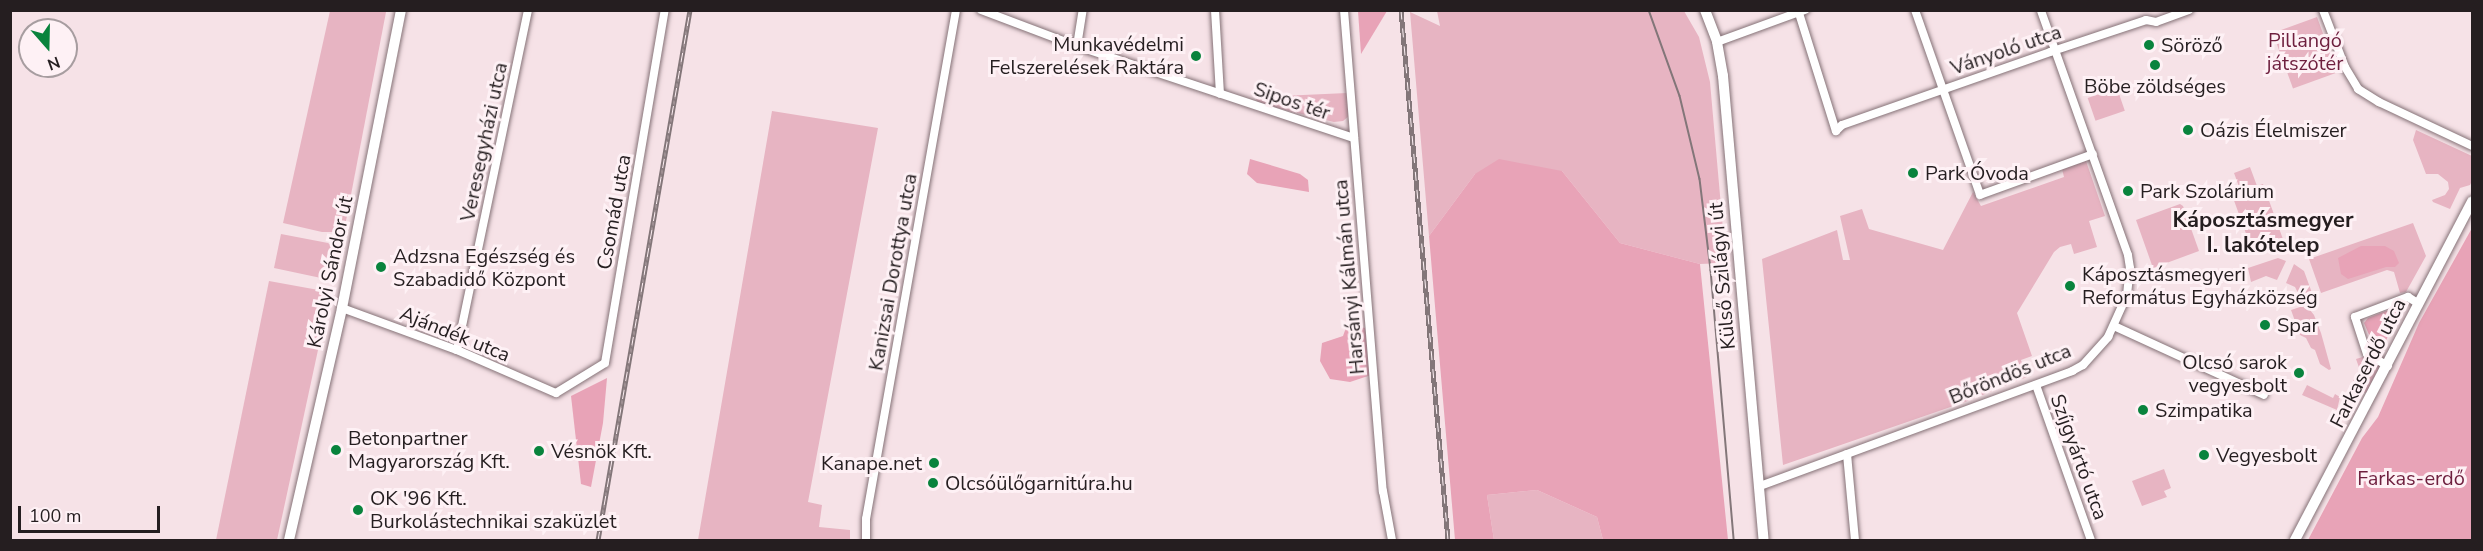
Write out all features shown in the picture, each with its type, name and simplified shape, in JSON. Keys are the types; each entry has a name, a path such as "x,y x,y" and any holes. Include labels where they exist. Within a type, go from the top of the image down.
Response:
{"street":[{"name":"Károlyi Sándor út","path":"289,540 342,308 401,10"},
{"name":"Veresegyházi utca","path":"457,350 528,10"},
{"name":"Csomád utca","path":"556,393 605,363 665,10"},
{"name":"Kanizsai Dorottya utca","path":"866,540 866,519 956,10"},
{"name":"Sipos tér","path":"981,10 1077,46 1353,138"},
{"path":"1077,46 1083,10"},
{"path":"1215,10 1220,94"},
{"name":"Harsányi Kálmán utca","path":"1344,10 1383,491 1392,540"},
{"name":"Külső Szilágyi út","path":"1705,10 1717,42 1723,76 1764,540"},
{"path":"1915,10 1980,195 2093,154"},
{"name":"Bőröndös utca","path":"1760,486 2036,385 2083,365 2102,346 2114,326 2127,295 2130,268 2112,208 2041,10"},
{"name":"Ványoló utca","path":"1800,11 1836,131 1842,125 2055,50 2146,20 2156,22 2188,10"},
{"path":"2323,10 2345,67 2358,89 2369,97 2472,146"},
{"path":"1717,42 1800,11"},
{"name":"Farkaserdő utca","path":"2295,540 2472,202"},
{"path":"2388,366 2367,354 2355,317 2402,298 2408,297 2419,304"},
{"name":"Ajándék utca","path":"342,308 457,350 556,393"},
{"path":"2114,326 2264,395"},
{"name":"Szíjgyártó utca","path":"2036,385 2091,540"},
{"path":"1847,454 1855,540"}],"green space":[{"path":"379,10 386,12 345,226 333,232 322,232 283,223 330,11"},
{"path":"1358,11 1387,11 1361,54"},
{"path":"1437,11 1684,11 1699,37 1710,82 1726,263 1700,264 1620,243 1562,171 1475,174 1429,236 1410,12 1440,26"},
{"name":"Pillangó játszótér","path":"2317,17 2337,72 2293,89 2273,33"},
{"path":"2117,88 2125,111 2096,121 2088,98"},
{"path":"1347,93 1349,116 1343,121 1334,122 1257,103 1256,97"},
{"path":"772,111 878,128 808,502 822,505 819,527 850,530 850,540 698,540"},
{"path":"2416,130 2472,156 2472,181 2470,185 2460,188 2450,209 2432,200 2445,195 2449,189 2448,182 2438,174 2426,174 2413,140"},
{"path":"1250,159 1300,174 1308,180 1309,192 1257,183 1247,174"},
{"path":"1499,159 1562,171 1620,243 1700,264 1728,540 1603,540 1597,517 1537,490 1487,495 1494,540 1455,540 1429,236 1475,174"},
{"path":"2086,161 2105,216 2089,221 2097,247 2074,254 2071,244 2060,247 2054,252 2017,313 2032,356 2021,360 2027,377 1965,402 1783,465 1762,259 1837,230 1843,260 1850,260 1840,216 1862,209 1869,229 1943,250 1973,192 1981,206 2064,177 2062,169"},
{"path":"2250,167 2257,186 2263,184 2284,242 2253,253 2232,195 2241,192 2234,173"},
{"path":"2180,204 2183,206 2199,251 2153,268 2136,220"},
{"path":"2413,223 2426,256 2406,292 2400,293 2394,272 2387,270 2321,293 2309,259"},
{"name":"Farkas-erdő","path":"2472,228 2472,540 2308,540 2362,438 2378,417 2419,323"},
{"path":"281,234 328,243 338,253 335,274 321,278 274,268"},
{"path":"2361,246 2385,246 2394,251 2399,263 2395,267 2386,267 2348,279 2341,274 2338,258"},
{"path":"2278,258 2286,261 2277,280 2266,276 2251,282 2248,268"},
{"path":"2294,264 2304,271 2312,293 2300,297 2295,287 2286,283"},
{"path":"269,281 324,291 329,299 277,540 216,540"},
{"path":"2306,305 2314,315 2321,333 2331,369 2329,370 2320,364 2315,350 2311,348 2306,338 2300,335 2291,310"},
{"path":"2394,308 2398,313 2381,352 2377,353 2364,323 2368,318"},
{"path":"1347,325 1365,328 1371,375 1350,382 1330,379 1320,361 1322,343 1343,336"},
{"path":"2366,356 2380,366 2368,394 2357,389 2353,380 2362,376 2356,359"},
{"path":"607,378 603,423 591,487 581,484 571,396"},
{"path":"2307,385 2333,398 2335,394 2340,397 2337,410 2302,395"},
{"path":"2164,469 2171,488 2164,491 2167,497 2142,506 2132,481"},
{"path":"1537,490 1597,517 1603,540 1494,540 1487,495"}],"tram line":[{"path":"1649,10 1680,96 1700,179 1711,270 1734,540"}],"railway":[{"path":"598,540 690,10"},
{"path":"1401,10 1448,540"}],"place":[{"name":"Söröző","path":"2149,45"},
{"name":"Munkavédelmi Felszerelések Raktára","path":"1196,56"},
{"name":"Böbe zöldséges","path":"2155,65"},
{"name":"Oázis Élelmiszer","path":"2188,130"},
{"name":"Park Óvoda","path":"1913,173"},
{"name":"Park Szolárium","path":"2128,191"},
{"name":"Adzsna Egészség és Szabadidő Központ","path":"381,267"},
{"name":"Káposztásmegyeri Református Egyházközség","path":"2070,286"},
{"name":"Spar","path":"2265,325"},
{"name":"Olcsó sarok vegyesbolt","path":"2299,373"},
{"name":"Szimpatika","path":"2143,410"},
{"name":"Betonpartner Magyarország Kft.","path":"336,450"},
{"name":"Vésnök Kft.","path":"539,451"},
{"name":"Vegyesbolt","path":"2204,455"},
{"name":"Kanape.net","path":"934,463"},
{"name":"Olcsóülőgarnitúra.hu","path":"933,483"},
{"name":"OK '96 Kft. Burkolástechnikai szaküzlet","path":"358,510"}],"district":[{"name":"Káposztásmegyer I. lakótelep","path":"2263,232"}]}
